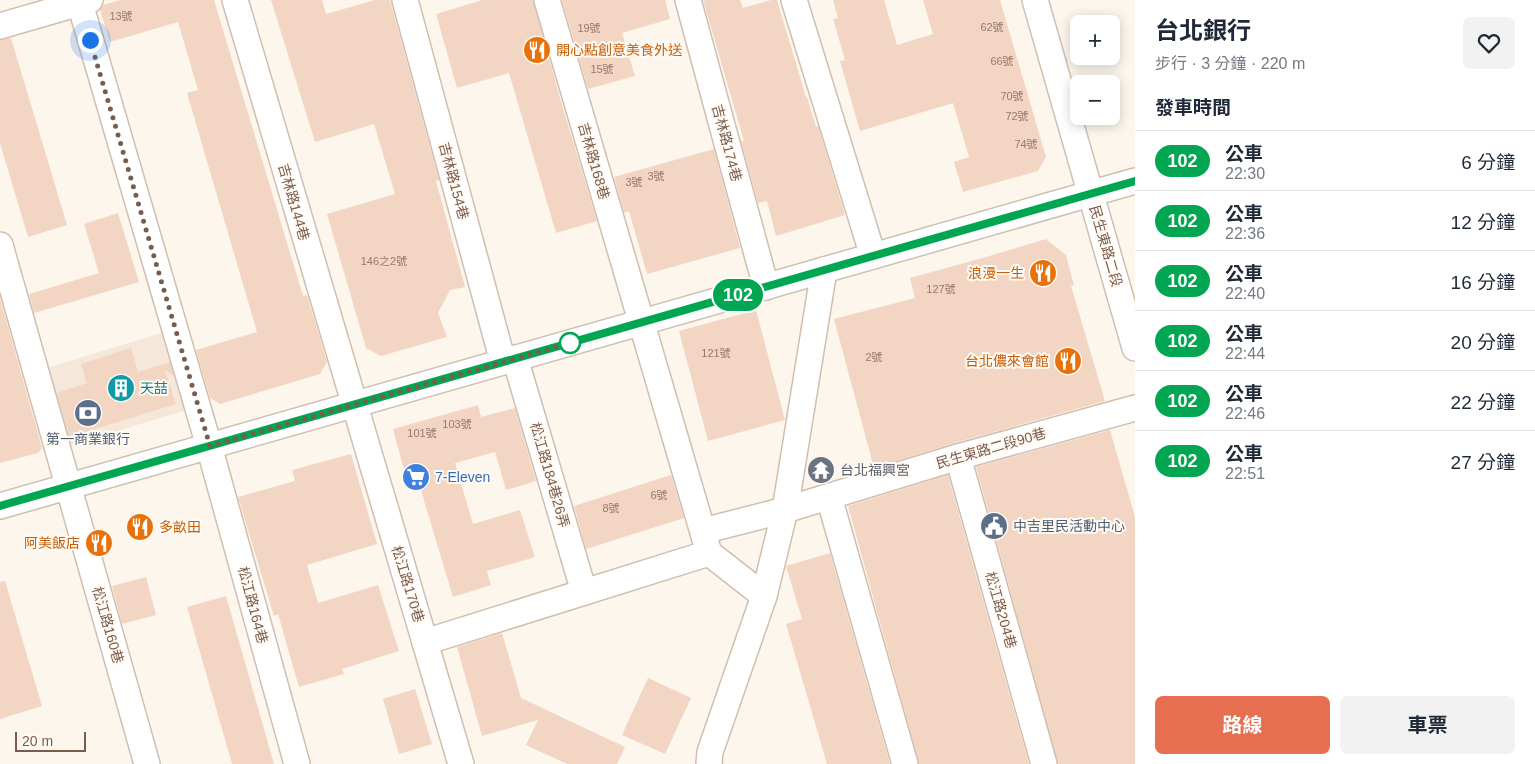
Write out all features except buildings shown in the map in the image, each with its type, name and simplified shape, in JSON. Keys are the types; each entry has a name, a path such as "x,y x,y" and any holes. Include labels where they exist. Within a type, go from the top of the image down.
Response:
{"street":[{"name":"吉林路144巷","path":"235,0 354,405"},
{"name":"吉林路154巷","path":"405,0 509,360"},
{"name":"吉林路168巷","path":"547,0 706,542"},
{"name":"吉林路174巷","path":"688,0 766,287"},
{"path":"794,0 873,256"},
{"name":"民生東路二段","path":"1035,0 1135,348"},
{"path":"0,26 82,1"},
{"name":"松江路164巷","path":"82,1 210,446 297,764"},
{"path":"0,506 1135,181"},
{"name":"松江路160巷","path":"0,245 147,764"},
{"path":"710,764 710,752 764,596 785,510 824,270"},
{"name":"松江路184巷26弄","path":"509,360 584,592"},
{"name":"松江路170巷","path":"354,405 461,764"},
{"name":"民生東路二段90巷","path":"706,542 785,510 958,457 1135,408"},
{"name":"松江路204巷","path":"958,457 1044,764"},
{"path":"829,497 905,764"},
{"path":"425,642 584,592 706,542 764,596"}],"shaded area":[{"name":"天喆","path":"164,332 187,410 70,445 47,368"}],"bus line":[{"name":"102","path":"0,506 1135,181"}],"place":[{"name":"開心點創意美食外送","path":"537,50"},
{"name":"浪漫一生","path":"1043,273"},
{"name":"台北儂來會館","path":"1068,361"},
{"name":"天喆","path":"121,388"},
{"name":"第一商業銀行","path":"88,413"},
{"name":"台北福興宮","path":"821,470"},
{"name":"7-Eleven","path":"416,477"},
{"name":"中吉里民活動中心","path":"994,526"},
{"name":"多畝田","path":"140,527"},
{"name":"阿美飯店","path":"99,543"}],"route":[{"path":"90,40 210,446 570,343"}]}
